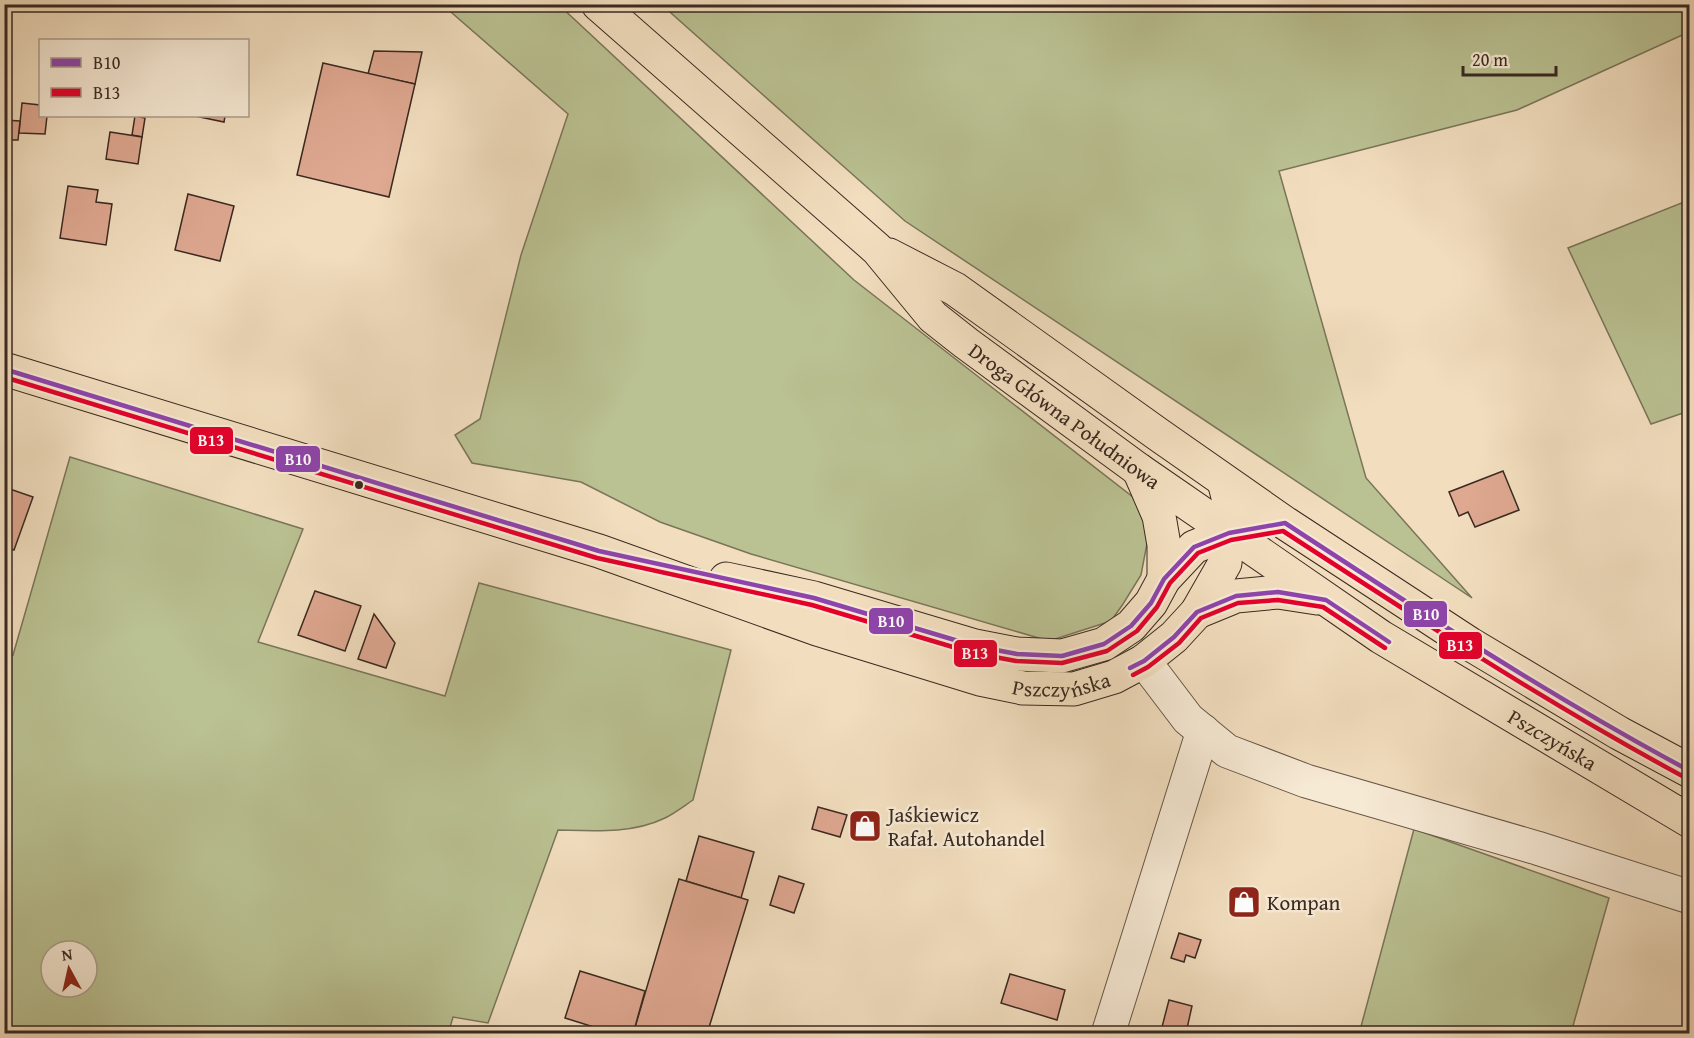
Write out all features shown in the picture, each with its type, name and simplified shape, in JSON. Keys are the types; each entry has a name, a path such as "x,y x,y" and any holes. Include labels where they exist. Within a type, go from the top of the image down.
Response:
{"main road":[{"name":"Droga Główna Południowa","path":"598,4 876,249 933,317 1228,533"},
{"name":"Droga Główna Południowa","path":"876,249 955,289 1285,523"},
{"name":"Pszczyńska","path":"4,369 599,551 817,629 980,680 1023,688 1074,689 1114,677 1144,661 1174,637 1197,612 1225,563 1228,533"},
{"path":"1139,470 1159,516 1164,545 1164,579"},
{"path":"1224,481 1230,505 1228,533"},
{"name":"Pszczyńska","path":"599,551 814,598 975,645 1017,654 1062,656 1104,644 1131,626 1151,603 1164,579 1194,547 1228,533 1285,523 1470,644 1619,733 1689,771"},
{"name":"Pszczyńska","path":"1228,533 1391,643 1689,821"},
{"name":"Pszczyńska","path":"1197,612 1236,596 1278,592 1326,600"}],"street":[{"path":"1144,661 1188,719 1227,751 1306,781 1537,848 1689,897"},
{"path":"1109,1031 1203,731"}],"green space":[{"path":"515,4 515,7 559,5 854,280 1138,501 1149,533 1141,575 1111,621 1049,641 751,554 660,522 581,482 472,463 455,435 480,419 521,255 568,114 444,6"},
{"path":"1689,4 1689,32 1517,110 1279,171 1366,478 1472,598 905,221 662,5"},
{"path":"1689,200 1689,411 1651,424 1568,248"},
{"path":"70,457 303,529 258,642 445,696 479,583 731,650 693,800 665,818 639,827 613,830 558,830 488,1023 453,1017 448,1034 5,1033 5,653 13,655"},
{"path":"1414,829 1609,898 1571,1033 1359,1034"}],"building":[{"path":"374,51 422,52 415,84 368,74"},
{"path":"323,63 415,84 389,197 297,175"},
{"path":"22,103 39,105 39,117 47,117 45,134 19,133"},
{"path":"135,117 145,118 142,137 132,135"},
{"path":"200,117 225,117 224,122"},
{"path":"4,120 20,121 18,140 4,140"},
{"path":"110,132 142,137 138,164 106,159"},
{"path":"68,186 98,190 96,202 112,204 106,245 60,238"},
{"path":"188,194 234,206 220,261 175,250"},
{"path":"1503,471 1519,510 1475,527 1468,512 1459,516 1449,492"},
{"path":"4,487 33,497 14,550 4,547"},
{"path":"315,591 361,606 345,651 298,635"},
{"path":"374,614 395,643 386,668 358,659"},
{"path":"818,807 847,815 840,837 812,829"},
{"path":"699,836 754,852 741,898 686,881"},
{"path":"779,876 804,884 794,913 770,905"},
{"path":"679,879 748,900 707,1034 633,1034"},
{"path":"1179,933 1201,940 1195,958 1186,955 1184,962 1171,958"},
{"path":"580,971 645,991 633,1034 616,1034 565,1018"},
{"path":"1010,974 1065,990 1057,1020 1001,1003"},
{"path":"1169,1000 1192,1006 1186,1033 1162,1027"}],"transit line":[{"name":"B10","path":"4,369 599,551 814,598 975,646 1017,654 1062,656 1104,644 1131,626 1151,603 1164,579 1194,547 1229,533 1285,523 1535,683 1690,771"},
{"name":"B13","path":"4,377 597,558 812,605 973,653 1016,661 1062,663 1107,651 1137,631 1157,607 1170,583 1198,553 1231,540 1283,531 1532,690 1686,778"},
{"name":"B10","path":"1130,668 1144,661 1174,637 1197,612 1236,596 1278,592 1326,600 1389,642"},
{"name":"B13","path":"1133,675 1148,667 1179,643 1201,618 1238,603 1278,600 1323,607 1385,648"}],"place":[{"name":"Jaśkiewicz Rafał. Autohandel","path":"865,826"},
{"name":"Kompan","path":"1244,902"}]}
